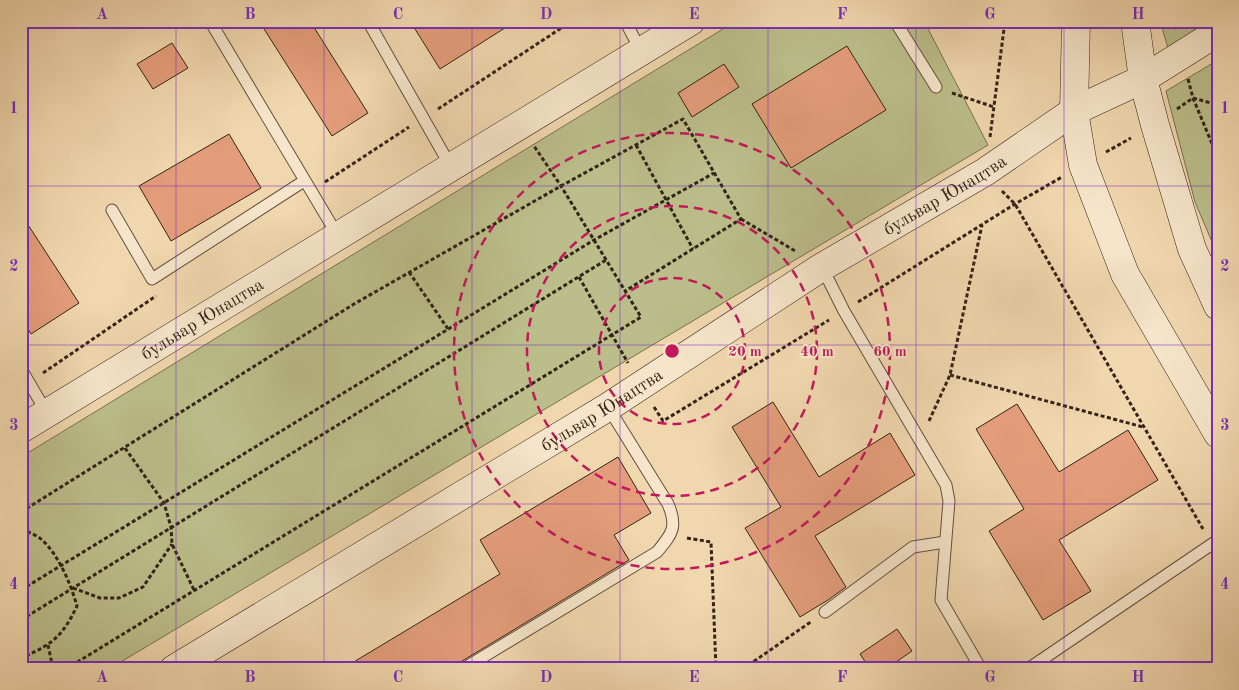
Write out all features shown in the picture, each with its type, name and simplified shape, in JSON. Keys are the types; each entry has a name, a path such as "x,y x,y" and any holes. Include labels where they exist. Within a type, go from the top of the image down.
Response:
{"street":[{"name":"бульвар Юнацтва","path":"21,429 690,21"},
{"path":"1076,21 1074,111 1082,165 1125,274 1218,434"},
{"path":"1135,21 1143,79 1155,124 1192,249 1218,306"},
{"name":"бульвар Юнацтва","path":"174,669 608,407 822,267 985,172 1074,111 1143,79 1218,32"}],"lane":[{"path":"210,21 338,236"},
{"path":"368,21 451,167"},
{"path":"626,21 641,51"},
{"path":"895,21 936,87"},
{"path":"112,210 152,279 304,181"},
{"path":"822,267 844,311 946,485 948,501 941,600 982,669"},
{"path":"21,369 48,413"},
{"path":"463,669 657,552 670,536 673,526 672,514 668,504 608,407"},
{"path":"825,612 913,547 945,542"},
{"path":"1028,669 1215,542"}],"path":[{"path":"1005,21 985,172 1015,204 1144,427 1215,542"},
{"path":"1173,21 1193,98 1218,158"},
{"path":"936,87 994,107"},
{"path":"1193,98 1218,105"},
{"path":"579,277 663,421 1015,204 1155,124 1193,98"},
{"path":"21,512 354,304 682,119 742,219 822,267"},
{"path":"66,669 641,317 561,186 519,125"},
{"path":"636,145 693,249"},
{"path":"21,590 594,240 714,173"},
{"path":"625,291 742,219"},
{"path":"920,441 950,375 982,225"},
{"path":"21,620 606,260"},
{"path":"409,272 448,329"},
{"path":"950,375 1144,427"},
{"path":"125,448 164,503 171,527 172,544 194,590"},
{"path":"21,529 42,539 61,565 72,588 77,606 68,625 48,645 26,656 21,656"},
{"path":"670,536 711,542 716,669"},
{"path":"72,588 100,598 119,598 143,587 172,544"},
{"path":"743,669 825,612"},
{"path":"48,645 53,669"}],"green space":[{"path":"736,21 924,21 988,145 109,669 21,669 21,457"},
{"path":"1160,21 1211,21 1168,48"},
{"path":"1218,60 1218,256 1195,202 1166,91"}],"building":[{"path":"259,21 310,21 368,113 332,136"},
{"path":"410,21 516,21 440,69"},
{"path":"172,43 188,68 153,89 137,64"},
{"path":"847,46 886,110 791,168 752,104"},
{"path":"724,64 739,87 692,117 678,93"},
{"path":"229,134 261,188 171,241 139,186"},
{"path":"21,214 79,303 31,334 21,318"},
{"path":"773,402 819,477 890,433 915,475 815,536 846,587 800,617 745,528 781,507 732,427"},
{"path":"1017,404 1059,472 1128,430 1158,480 1059,540 1091,591 1043,620 989,531 1024,509 976,429"},
{"path":"618,457 651,513 614,535 629,560 449,669 342,669 500,574 480,540"},
{"path":"897,629 912,651 886,669 870,669 860,654"}]}
